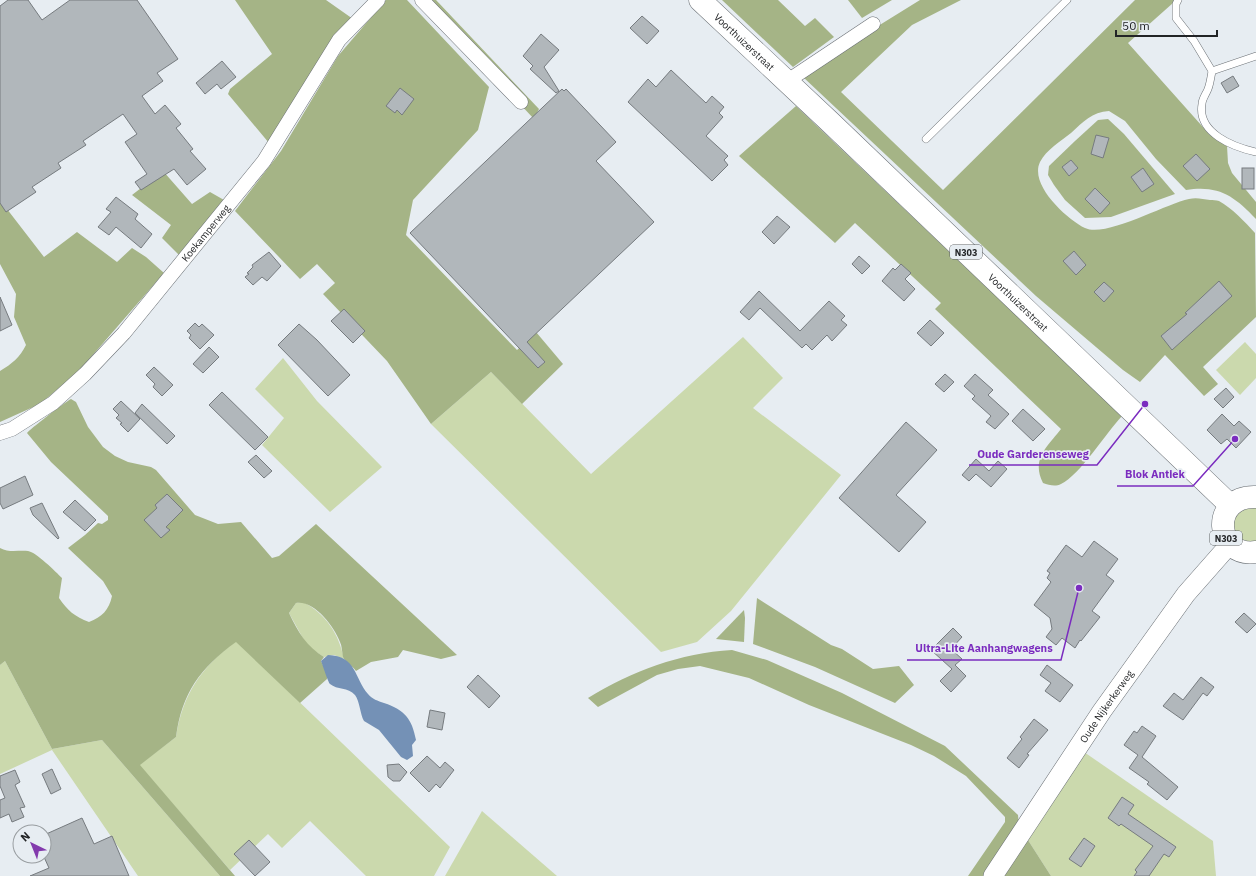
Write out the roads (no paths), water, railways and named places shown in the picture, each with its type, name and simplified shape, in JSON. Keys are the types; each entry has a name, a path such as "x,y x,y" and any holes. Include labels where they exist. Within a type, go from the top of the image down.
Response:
{"main road":[{"name":"Voorthuizerstraat","path":"700,0 789,83 1230,506"},
{"path":"1230,506 1238,500 1246,497 1256,497"},
{"name":"N303","path":"1230,506 1226,510 1223,522 1224,534 1230,544 1241,552 1256,552"}],"street":[{"name":"Koekamperweg","path":"0,434 12,429 53,403 85,374 124,333 264,161 340,40 378,0"},
{"path":"422,0 521,102"},
{"path":"789,83 795,76 873,24"},
{"name":"Oude Nijkerkerweg","path":"993,876 1106,704 1186,594 1230,544"}],"lane":[{"path":"926,140 1067,0"},
{"path":"1178,0 1176,4 1176,18 1194,41 1212,71 1209,88 1202,103 1202,116 1212,132 1226,143 1256,152"},
{"path":"1212,71 1256,56"}],"water":[{"path":"328,655 345,659 354,669 363,688 370,696 375,700 397,709 406,716 410,721 416,740 412,745 413,756 407,760 401,757 379,730 364,721 355,695 352,692 330,684 321,661"}],"place":[{"name":"Oude Garderenseweg","path":"1145,404"},
{"name":"Blok Antiek","path":"1235,439"},
{"name":"Ultra-Lite Aanhangwagens","path":"1079,588"}]}
